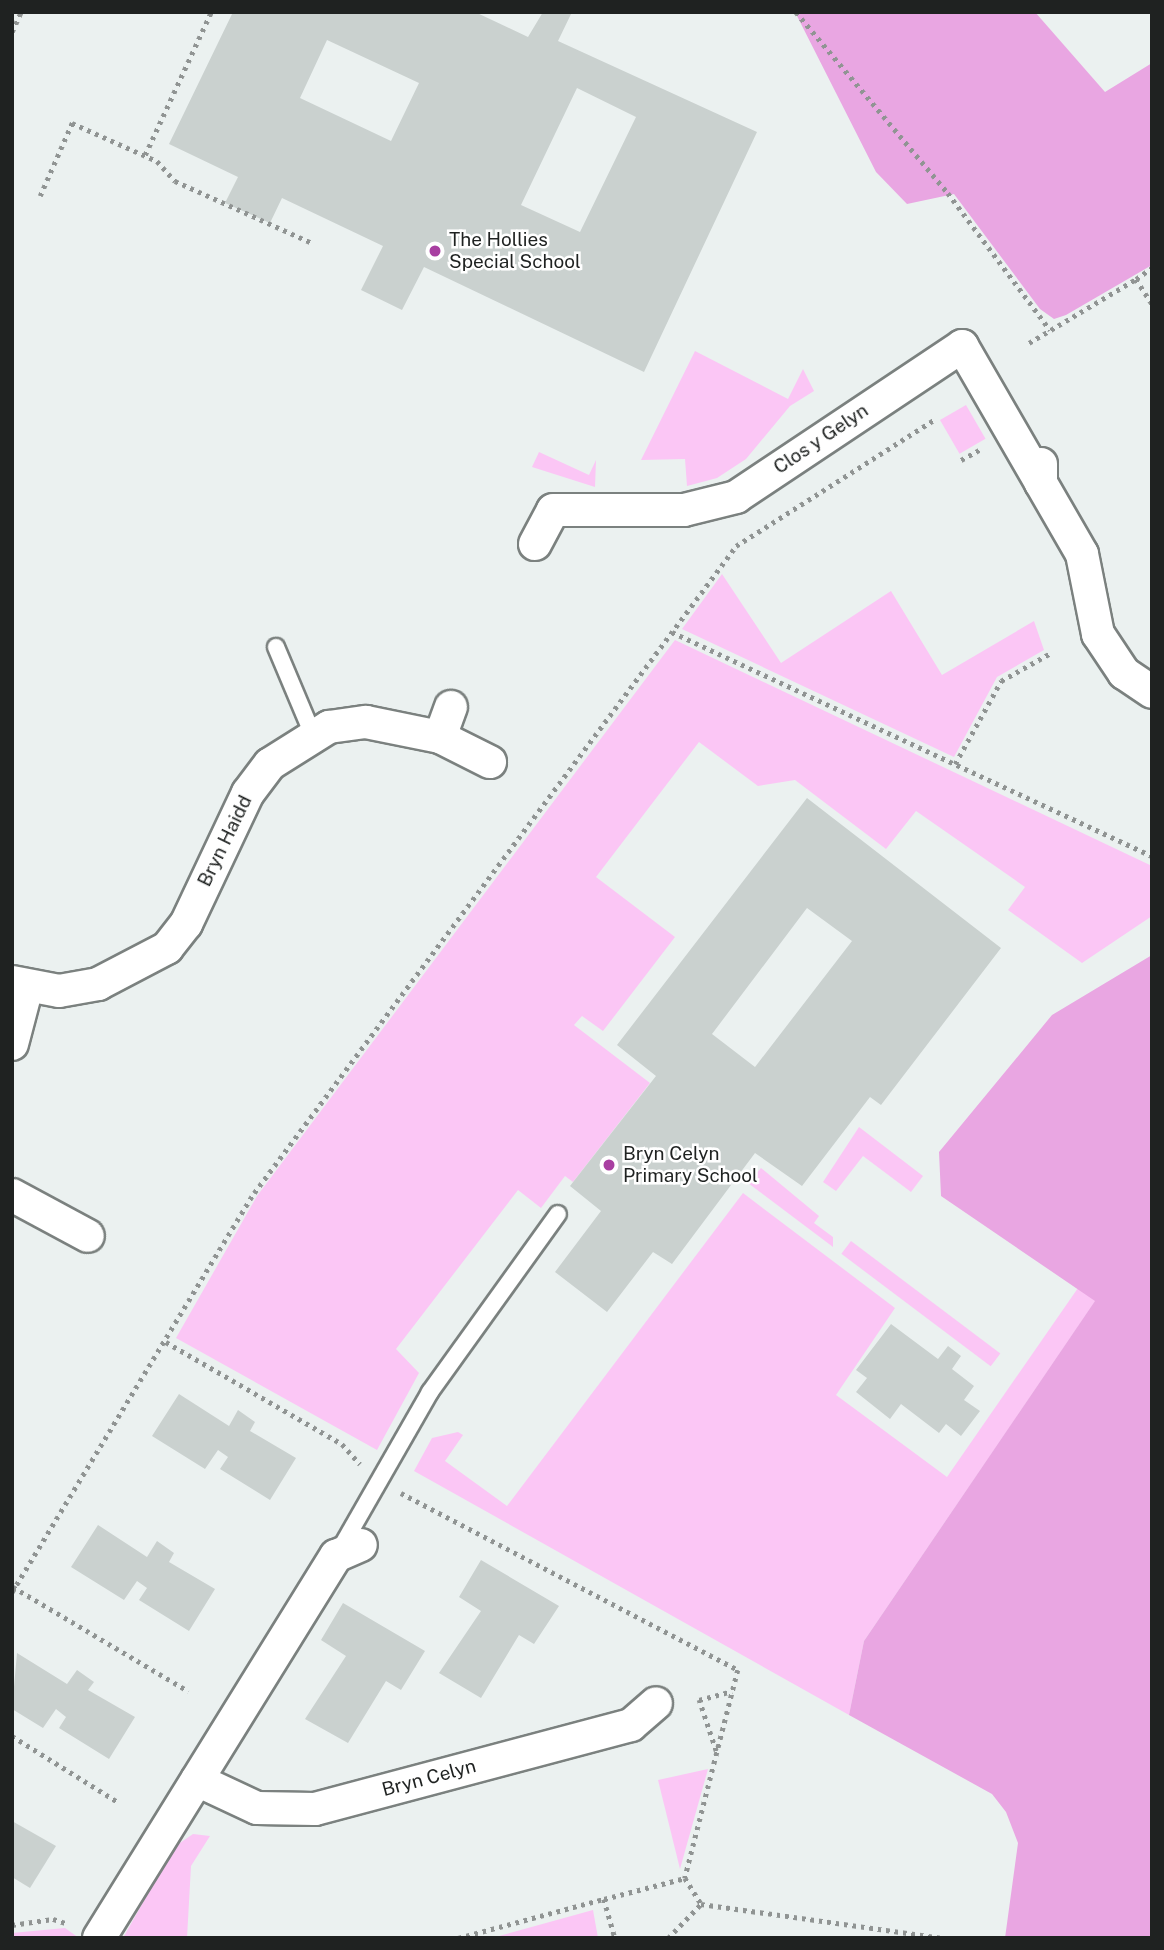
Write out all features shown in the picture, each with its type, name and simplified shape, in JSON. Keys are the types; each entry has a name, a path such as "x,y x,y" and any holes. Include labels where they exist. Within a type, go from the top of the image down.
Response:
{"street":[{"name":"Clos y Gelyn","path":"535,544 553,510 697,509 736,497 962,346 1041,483"},
{"path":"1041,451 1041,483 1082,554 1108,653 1152,692"},
{"path":"440,737 451,707"},
{"name":"Bryn Haidd","path":"12,1044 20,984 59,991 98,984 167,948 186,924 248,793 270,764 313,735 366,722 440,737 490,762"},
{"path":"12,1195 88,1236"},
{"path":"100,1936 197,1780 348,1551"},
{"name":"Bryn Celyn","path":"197,1780 257,1808 315,1808 631,1725 656,1703"}],"lane":[{"path":"276,647 313,735"},
{"path":"348,1551 379,1481 430,1392 558,1214"}],"path":[{"path":"12,32 21,12"},
{"path":"145,155 211,12"},
{"path":"796,12 948,193 1050,330"},
{"path":"40,196 72,123 145,155 174,181 312,243"},
{"path":"1029,343 1152,268"},
{"path":"1136,279 1152,304"},
{"path":"188,1691 13,1589 166,1342 254,1193 736,546 934,419"},
{"path":"672,632 1152,856"},
{"path":"955,764 1001,681 1049,654"},
{"path":"166,1342 342,1444 379,1481 738,1670 685,1878 701,1904"},
{"path":"716,1752 699,1700 732,1691"},
{"path":"12,1736 118,1802"},
{"path":"458,1938 685,1878"},
{"path":"604,1899 615,1938"},
{"path":"668,1938 701,1904"},
{"path":"701,1904 943,1938"},
{"path":"12,1925 53,1919 100,1936"}],"shaded area":[{"path":"795,12 1035,12 1105,92 1152,63 1152,265 1066,315 1054,319 1040,309 954,194 907,204 876,172"},
{"path":"695,351 788,399 803,369 814,391 790,406 746,459 717,478 687,486 685,459 641,460"},
{"path":"966,405 986,439 960,454 940,420"},
{"path":"539,452 589,475 596,460 595,487 532,467"},
{"path":"722,574 781,663 891,591 942,675 1034,621 1044,650 997,677 954,757 682,629"},
{"path":"675,640 1152,866 1152,916 1082,963 1008,910 1025,887 916,811 886,849 795,780 758,786 699,742 596,877 675,937 603,1031 582,1016 574,1025 650,1083 573,1182 565,1176 541,1208 518,1190 396,1349 419,1373 377,1450 176,1338 257,1196"},
{"path":"1152,955 1152,1938 1005,1938 1018,1843 1006,1812 992,1794 849,1715 864,1641 1095,1301 941,1196 939,1152 1052,1015"},
{"path":"859,1127 923,1176 911,1192 863,1156 836,1191 823,1182"},
{"path":"761,1168 819,1216 814,1223 833,1237 833,1247 748,1183"},
{"path":"743,1193 895,1308 836,1395 947,1477 1078,1288 1096,1300 864,1641 849,1715 414,1471 432,1438 458,1432 463,1435 445,1461 507,1506"},
{"path":"851,1241 1000,1354 991,1366 841,1254"},
{"path":"708,1769 680,1869 658,1780"},
{"path":"193,1834 210,1836 191,1866 187,1938 123,1938 174,1847"},
{"path":"593,1910 598,1938 492,1938"},
{"path":"65,1928 79,1938 12,1938 12,1933"}],"building":[{"path":"233,12 475,12 528,37 543,12 572,12 558,41 757,132 644,372 424,267 402,310 361,290 383,246 282,198 270,223 225,203 238,177 169,144","holes":["327,40 419,83 391,141 300,98","577,88 636,117 580,232 521,205"]},
{"path":"807,798 1001,948 881,1105 870,1097 802,1186 755,1153 672,1264 653,1252 607,1312 555,1272 601,1211 570,1186 656,1076 617,1045","holes":["807,908 852,941 755,1067 712,1034"]},
{"path":"891,1324 938,1359 948,1346 961,1356 952,1369 974,1386 964,1400 980,1411 961,1436 946,1424 939,1433 901,1404 890,1419 856,1392 867,1378 856,1370"},
{"path":"179,1394 229,1426 238,1410 255,1422 250,1431 296,1458 270,1500 220,1469 228,1457 218,1450 205,1469 152,1436"},
{"path":"98,1525 147,1557 157,1541 174,1553 169,1562 215,1589 189,1631 139,1600 147,1588 137,1581 124,1600 71,1567"},
{"path":"481,1560 559,1606 534,1644 519,1635 481,1698 439,1673 481,1611 459,1597"},
{"path":"343,1603 425,1651 401,1690 386,1681 348,1743 305,1719 346,1656 321,1640"},
{"path":"17,1653 67,1684 77,1670 94,1682 88,1690 135,1717 109,1759 59,1728 66,1717 56,1709 43,1728 12,1709"},
{"path":"12,1821 56,1846 30,1888 12,1877"}],"place":[{"name":"The Hollies Special School","path":"435,251"},
{"name":"Bryn Celyn Primary School","path":"609,1165"}]}
